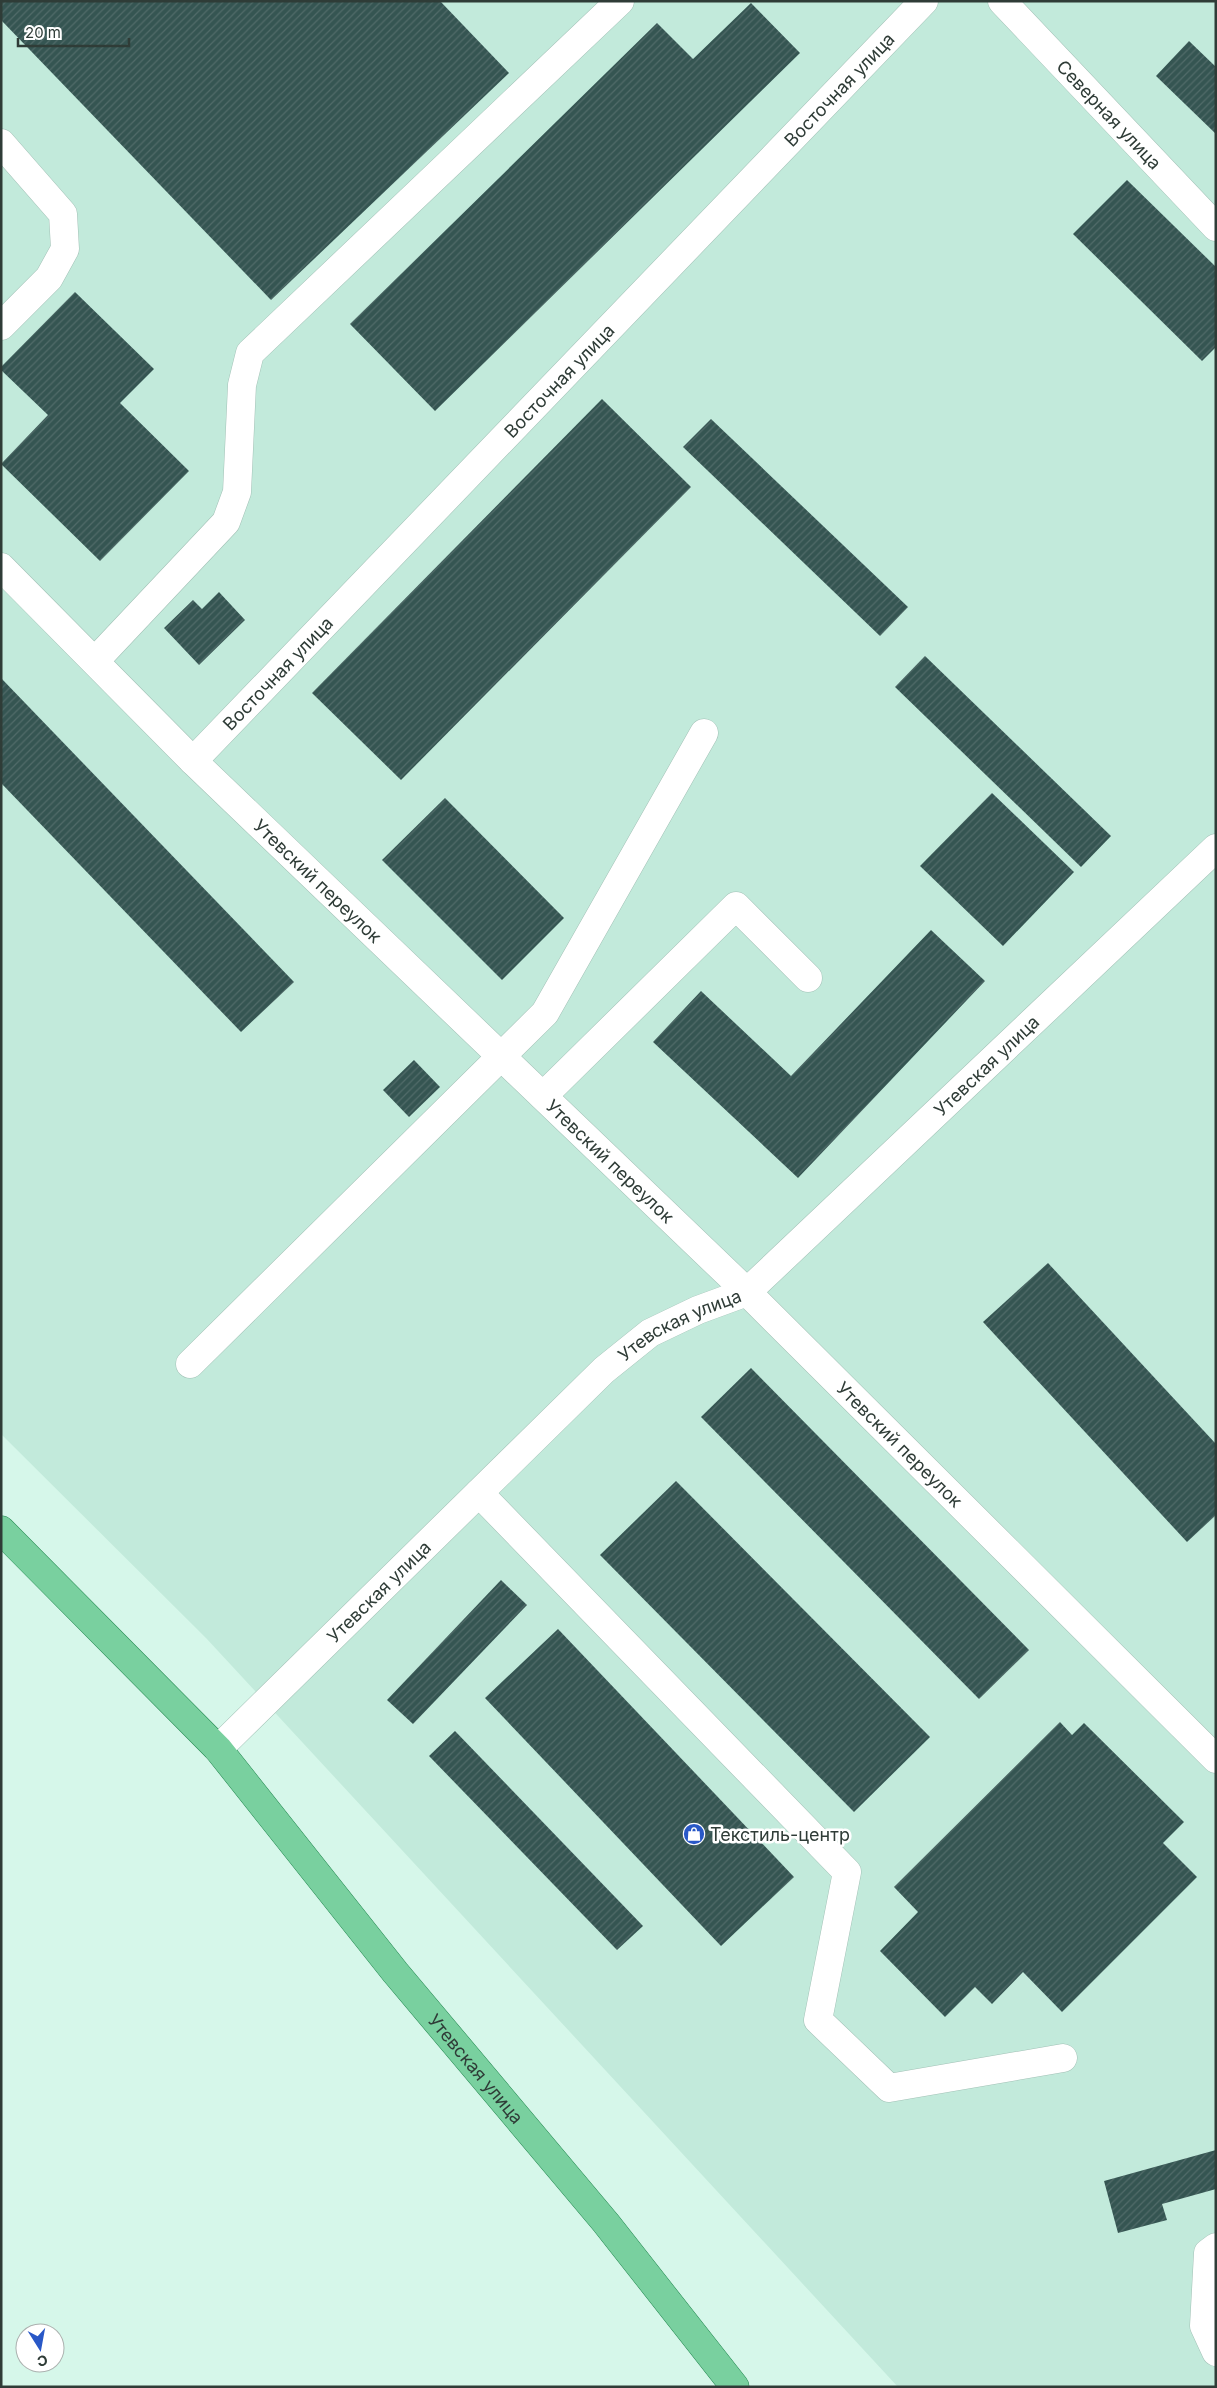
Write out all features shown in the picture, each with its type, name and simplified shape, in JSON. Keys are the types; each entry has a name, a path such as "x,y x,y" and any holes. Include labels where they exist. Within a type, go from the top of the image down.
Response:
{"main road":[{"name":"Утевская улица","path":"1,1530 218,1749 395,1972 606,2223 735,2387"}],"street":[{"path":"95,661 226,522 237,492 242,385 250,353 620,1"},
{"name":"Восточная улица","path":"193,761 924,1"},
{"name":"Северная улица","path":"1002,1 1216,228"},
{"path":"1,143 63,214 65,249 50,278 1,326"},
{"name":"Утевский переулок","path":"1,567 193,761 747,1292 1216,1758"},
{"path":"190,1364 544,1013 704,733"},
{"name":"Утевская улица","path":"218,1749 604,1370 650,1333 698,1310 747,1292 1216,848"},
{"path":"543,1096 736,906 808,978"},
{"path":"479,1493 847,1872 818,2020 889,2088 1063,2058"},
{"path":"1216,2247 1208,2253 1204,2326 1216,2352"}],"shaded area":[{"path":"1,1 1216,1 1216,2387 898,2387 206,1638 1,1434"}],"building":[{"path":"1,1 440,1 509,73 271,300 1,20"},
{"path":"751,3 800,53 435,411 350,324 657,23 693,59"},
{"path":"1189,41 1216,67 1216,134 1156,76"},
{"path":"1127,180 1216,267 1216,347 1202,361 1073,234"},
{"path":"75,292 154,369 120,403 189,471 100,561 1,464 48,415 1,370 1,367"},
{"path":"602,399 691,487 401,780 312,693"},
{"path":"711,419 908,607 880,636 683,447"},
{"path":"219,592 245,620 199,665 164,628 193,600 202,609"},
{"path":"925,656 1111,836 1081,867 895,687"},
{"path":"1,678 294,982 241,1032 1,783"},
{"path":"992,793 1074,872 1003,946 920,866"},
{"path":"445,798 564,918 502,980 382,860"},
{"path":"931,930 985,981 798,1178 653,1042 701,991 791,1076"},
{"path":"414,1060 440,1087 409,1117 383,1090"},
{"path":"1048,1263 1216,1444 1216,1515 1187,1542 983,1322"},
{"path":"751,1368 1029,1650 979,1699 701,1417"},
{"path":"676,1481 930,1737 854,1812 600,1555"},
{"path":"501,1580 527,1605 413,1724 387,1700"},
{"path":"558,1629 794,1877 721,1946 485,1698"},
{"path":"1060,1722 1072,1735 1084,1723 1184,1822 1163,1843 1197,1877 1062,2012 1023,1972 992,2004 975,1987 945,2017 880,1951 918,1912 894,1887"},
{"path":"455,1731 643,1926 617,1950 429,1756"},
{"path":"1216,2150 1216,2189 1162,2204 1167,2220 1118,2233 1104,2181"}],"place":[{"name":"Текстиль-центр","path":"694,1834"}]}
